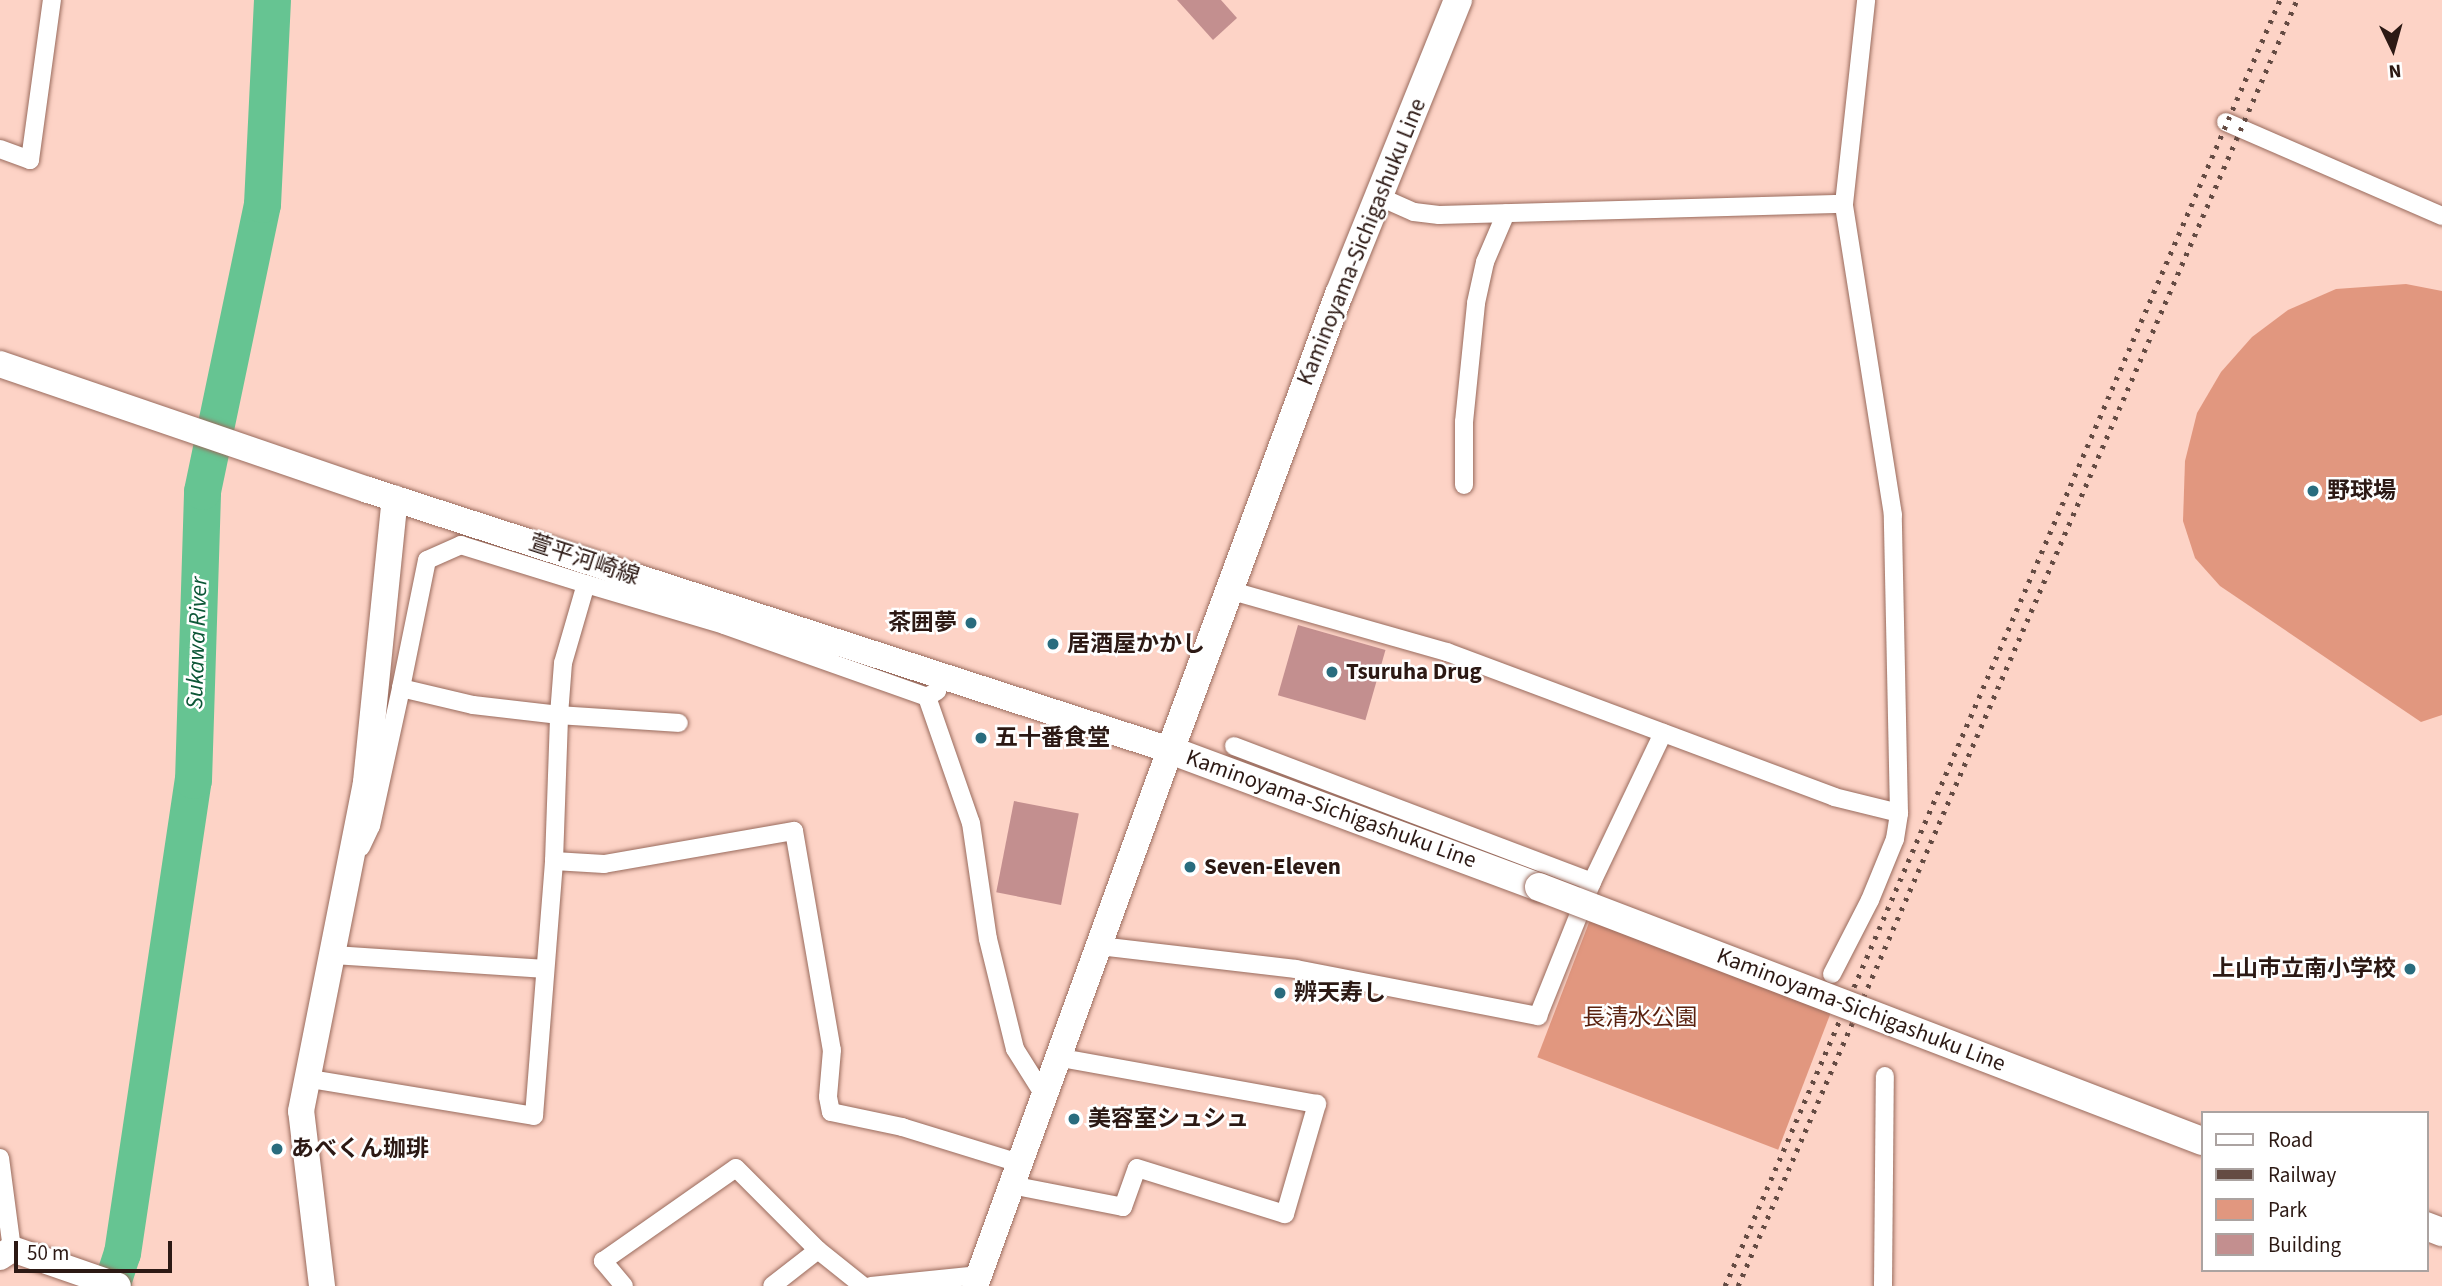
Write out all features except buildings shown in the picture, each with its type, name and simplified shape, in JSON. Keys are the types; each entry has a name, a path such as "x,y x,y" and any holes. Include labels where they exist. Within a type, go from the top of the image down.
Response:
{"main road":[{"name":"Kaminoyama-Sichigashuku Line","path":"1458,0 1228,590 1170,750 1539,887 2200,1140"}],"street":[{"path":"0,149 30,160 52,0"},
{"path":"1832,974 1870,900 1895,839 1899,813 1893,515 1844,204 1866,0"},
{"path":"2226,122 2442,216"},
{"path":"1380,197 1414,212 1440,215 1844,204"},
{"path":"1464,485 1464,422 1476,303 1485,262 1506,213"},
{"name":"萱平河崎線","path":"0,364 368,490 1170,750"},
{"path":"321,1286 301,1111 305,1078 335,955 366,782 395,498"},
{"path":"352,866 371,826 427,560 461,545 724,625 928,697"},
{"path":"305,1078 447,1105 534,1115 554,861 563,663 586,584"},
{"path":"1228,590 1447,652 1834,797 1899,813"},
{"path":"928,697 955,679"},
{"path":"401,688 473,705 559,715 679,723"},
{"path":"928,697 971,823 988,939 1015,1049 1044,1095"},
{"path":"1100,946 1296,968 1538,1016 1592,882 1663,733"},
{"path":"1234,746 1592,882"},
{"path":"871,1286 977,1281 1170,750"},
{"path":"554,861 604,864 793,831 832,1050 828,1097 831,1112 902,1127 1015,1175 1123,1207 1137,1168 1284,1214 1317,1104 1057,1057"},
{"path":"335,955 545,969"},
{"path":"1883,1286 1885,1076"},
{"path":"0,1158 6,1253 41,1260 118,1286"},
{"path":"624,1286 603,1261 736,1168 818,1250 863,1286"},
{"path":"772,1286 818,1250"}],"green space":[{"name":"野球場","path":"2406,284 2442,291 2442,715 2421,722 2220,586 2195,558 2183,521 2185,461 2197,413 2221,372 2252,337 2288,310 2336,289"},
{"name":"長清水公園","path":"1590,920 1831,1012 1778,1150 1537,1057"}],"waterway":[{"name":"Sukawa River","path":"111,1286 122,1253 193,780 202,491 262,204 272,0"}],"railway":[{"path":"1725,1286 2280,0"},
{"path":"1738,1286 2297,0"}],"place":[{"name":"野球場","path":"2313,491"},
{"name":"茶囲夢","path":"971,623"},
{"name":"居酒屋かかし","path":"1053,644"},
{"name":"Tsuruha Drug","path":"1332,672"},
{"name":"五十番食堂","path":"981,738"},
{"name":"Seven-Eleven","path":"1190,867"},
{"name":"上山市立南小学校","path":"2410,969"},
{"name":"辨天寿し","path":"1280,993"},
{"name":"美容室シュシュ","path":"1074,1119"},
{"name":"あべくん珈琲","path":"277,1149"}]}
